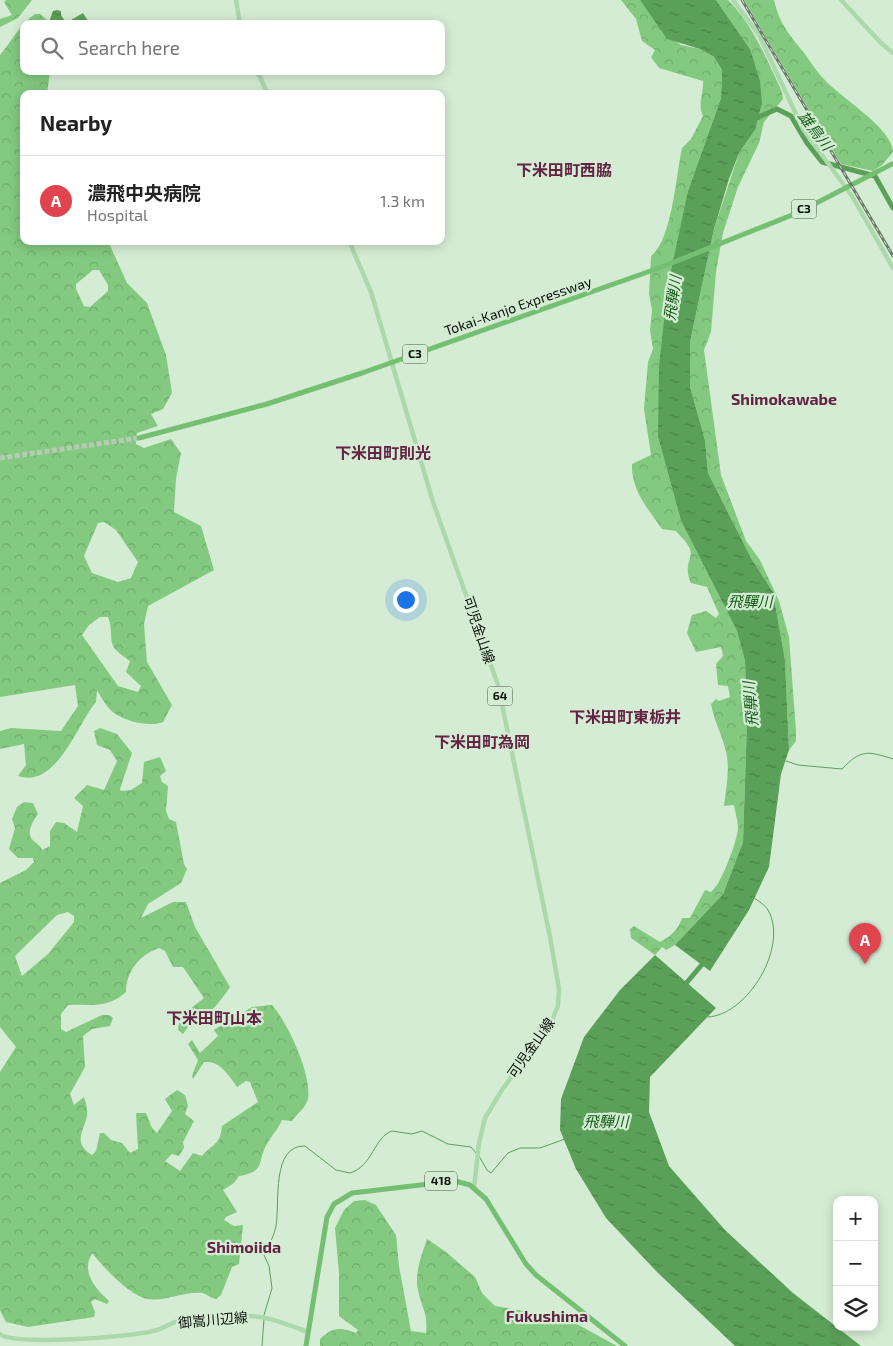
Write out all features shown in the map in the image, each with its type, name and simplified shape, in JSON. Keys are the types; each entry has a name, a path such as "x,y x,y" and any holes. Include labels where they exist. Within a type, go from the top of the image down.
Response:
{"highway":[{"name":"Tokai-Kanjo Expressway","path":"139,438 258,407 362,373 659,268 788,217 892,164"},
{"name":"418","path":"306,1346 327,1217 338,1201 352,1193 451,1180 474,1188 486,1199 536,1275 625,1346"}],"main road":[{"path":"236,0 239,20"},
{"path":"733,0 758,35 803,128 852,196 893,268"},
{"path":"841,0 881,43 893,53"},
{"path":"259,75 266,90"},
{"name":"可児金山線","path":"350,245 371,292 433,502 498,686 526,817 557,978 558,1006 553,1018 493,1102 482,1128 474,1188"},
{"name":"御嵩川辺線","path":"0,1334 5,1339 20,1341 93,1339 153,1331 186,1319 249,1316 272,1320 308,1332"}],"green space":[{"path":"6,0 32,0 18,18 0,27 0,19 12,15 4,2"},
{"path":"621,0 640,0 655,19 662,32 681,45 700,49 714,57 722,70 721,98 688,191 658,437 681,521 737,631 745,661 747,721 743,842 723,894 675,945 666,950 662,947 655,955 631,938 630,929 634,926 660,942 674,932 682,918 690,918 705,890 711,892 724,872 732,853 738,822 734,805 724,806 728,762 711,704 716,699 719,701 730,697 728,686 718,685 716,664 723,656 721,647 696,652 687,633 692,615 706,611 716,618 719,614 707,587 691,583 688,566 691,555 688,545 676,531 662,529 641,499 632,473 632,464 651,455 644,409 648,362 653,349 650,330 652,310 649,294 651,256 658,248 664,236 672,206 682,148 691,139 703,116 701,103 703,81 659,68 651,57 655,50 642,41 636,19"},
{"path":"716,0 728,0 745,20 765,55 782,92 783,99 764,122 759,143 738,187 723,233 716,272 711,332 704,350 721,475 746,541 760,560 779,601 789,637 796,741 789,750 785,660 773,592 751,558 708,473 705,440 690,387 690,342 714,229 739,153 755,130 750,49"},
{"path":"744,0 774,0 786,29 818,72 831,86 875,123 891,143 893,152 882,165 873,171 841,164"},
{"path":"35,14 40,14 47,20 27,20"},
{"path":"20,28 20,75 49,75 48,90 20,90 20,245 110,245 127,283 147,303 166,355 172,393 163,409 151,414 158,426 137,433 136,444 144,448 171,439 181,453 176,479 174,512 201,526 214,570 148,606 144,624 147,662 172,705 163,722 146,724 122,718 108,707 97,690 96,702 64,752 55,764 44,773 32,777 18,776 26,765 24,744 0,749 0,731 11,728 61,731 78,706 75,685 0,697 0,55","holes":["93,270 99,270 108,285 108,291 90,307 84,306 76,289 76,284","104,522 116,530 138,562 131,578 118,582 92,573 84,556 98,523","100,617 108,617 114,648 130,661 126,672 141,686 138,692 118,686 82,635 89,625"]},
{"path":"100,728 117,734 132,753 120,789 121,791 131,790 142,783 144,762 160,757 166,771 160,776 162,782 168,786 166,811 169,819 176,822 184,864 187,869 181,883 148,904 141,918 173,902 186,902 195,927 230,987 214,1008 203,1017 192,1021 183,1034 178,1030 180,1017 204,998 183,967 173,967 165,951 159,948 145,955 135,965 128,978 126,992 119,997 98,1005 68,1005 61,1014 61,1029 66,1032 102,1015 109,1015 113,1018 110,1026 92,1029 83,1036 85,1067 70,1094 74,1105 84,1097 87,1106 86,1121 81,1139 85,1150 92,1155 96,1151 100,1133 104,1133 111,1140 122,1143 130,1153 138,1149 136,1113 146,1113 152,1128 157,1133 172,1111 165,1099 177,1090 185,1095 188,1106 185,1114 194,1121 183,1142 184,1148 179,1156 172,1154 165,1161 180,1171 193,1153 202,1156 218,1141 222,1126 258,1102 250,1082 246,1081 237,1087 219,1066 210,1062 204,1062 193,1079 192,1076 198,1060 188,1044 192,1040 200,1053 218,1036 214,1030 252,1007 272,1005 285,1024 303,1063 308,1099 292,1121 282,1120 267,1144 257,1169 254,1172 239,1176 234,1183 223,1190 237,1212 226,1217 224,1220 234,1226 243,1225 239,1264 232,1267 221,1295 216,1299 202,1293 154,1300 141,1297 117,1280 92,1253 88,1267 89,1274 99,1291 109,1301 107,1304 95,1299 91,1302 95,1312 94,1317 28,1327 6,1322 0,1310 0,1072 16,1047 0,1027 0,883 26,870 34,862 33,858 18,858 9,849 15,828 12,819 17,807 24,802 33,803 38,814 32,825 30,835 42,850 50,846 50,831 56,822 64,823 77,832 83,806 74,798 87,785 104,790 117,761 110,750 97,745 94,731","holes":["68,912 74,916 74,922 48,954 22,976 15,956 57,915"]},
{"path":"365,1200 376,1205 396,1235 399,1266 411,1331 426,1333 425,1316 418,1290 417,1277 427,1239 446,1252 475,1277 482,1293 495,1306 566,1318 617,1346 320,1346 320,1339 333,1330 341,1329 356,1333 358,1330 339,1316 339,1273 335,1228 344,1210 354,1201"}],"water":[{"name":"飛驒川","path":"640,0 716,0 750,49 760,81 762,103 755,130 739,153 729,179 714,229 690,342 690,387 705,440 708,473 751,558 773,592 785,660 789,750 781,774 769,867 749,910 710,971 675,945 723,894 743,842 747,721 745,661 737,631 681,521 658,437 659,366 668,285 688,191 721,98 722,70 714,57 700,49 667,39"},
{"path":"53,11 61,11 64,20 50,20"},
{"path":"83,13 87,20 71,20"},
{"name":"飛騨川","path":"655,955 716,1008 650,1077 649,1112 669,1166 725,1230 793,1293 833,1324 833,1331 842,1331 861,1346 735,1346 657,1272 606,1218 576,1169 560,1130 561,1099 584,1037 620,990"}],"waterway":[{"name":"雄鳥川","path":"754,119 777,109 791,116 807,143 822,162 875,176 893,208"},
{"path":"786,761 798,765 842,769 854,758 865,754 877,754 893,759"},
{"path":"708,1017 723,1013 750,992 761,976 769,959 773,942 773,925 767,908 753,897"},
{"name":"飛騨川","path":"683,987 705,961"},
{"path":"264,1315 272,1288 269,1266 264,1255 276,1226 279,1177 282,1165 287,1155 294,1148 305,1146 336,1170 350,1173 364,1164 381,1139 392,1131 412,1134 422,1131 448,1144 471,1147 476,1153"},
{"path":"479,1156 487,1170 491,1173 508,1153 520,1148 540,1148 565,1139"},
{"path":"262,1346 264,1319"}],"tunnel":[{"path":"0,458 139,438"}],"railway":[{"path":"742,0 893,256"}],"place":[{"name":"濃飛中央病院","path":"865,964"}],"district":[{"name":"下米田町西脇","path":"564,170"},
{"name":"Shimokawabe","path":"784,399"},
{"name":"下米田町則光","path":"383,453"},
{"name":"下米田町東栃井","path":"625,717"},
{"name":"下米田町為岡","path":"482,742"},
{"name":"下米田町山本","path":"214,1018"},
{"name":"Shimoiida","path":"244,1247"},
{"name":"Fukushima","path":"547,1316"}]}
